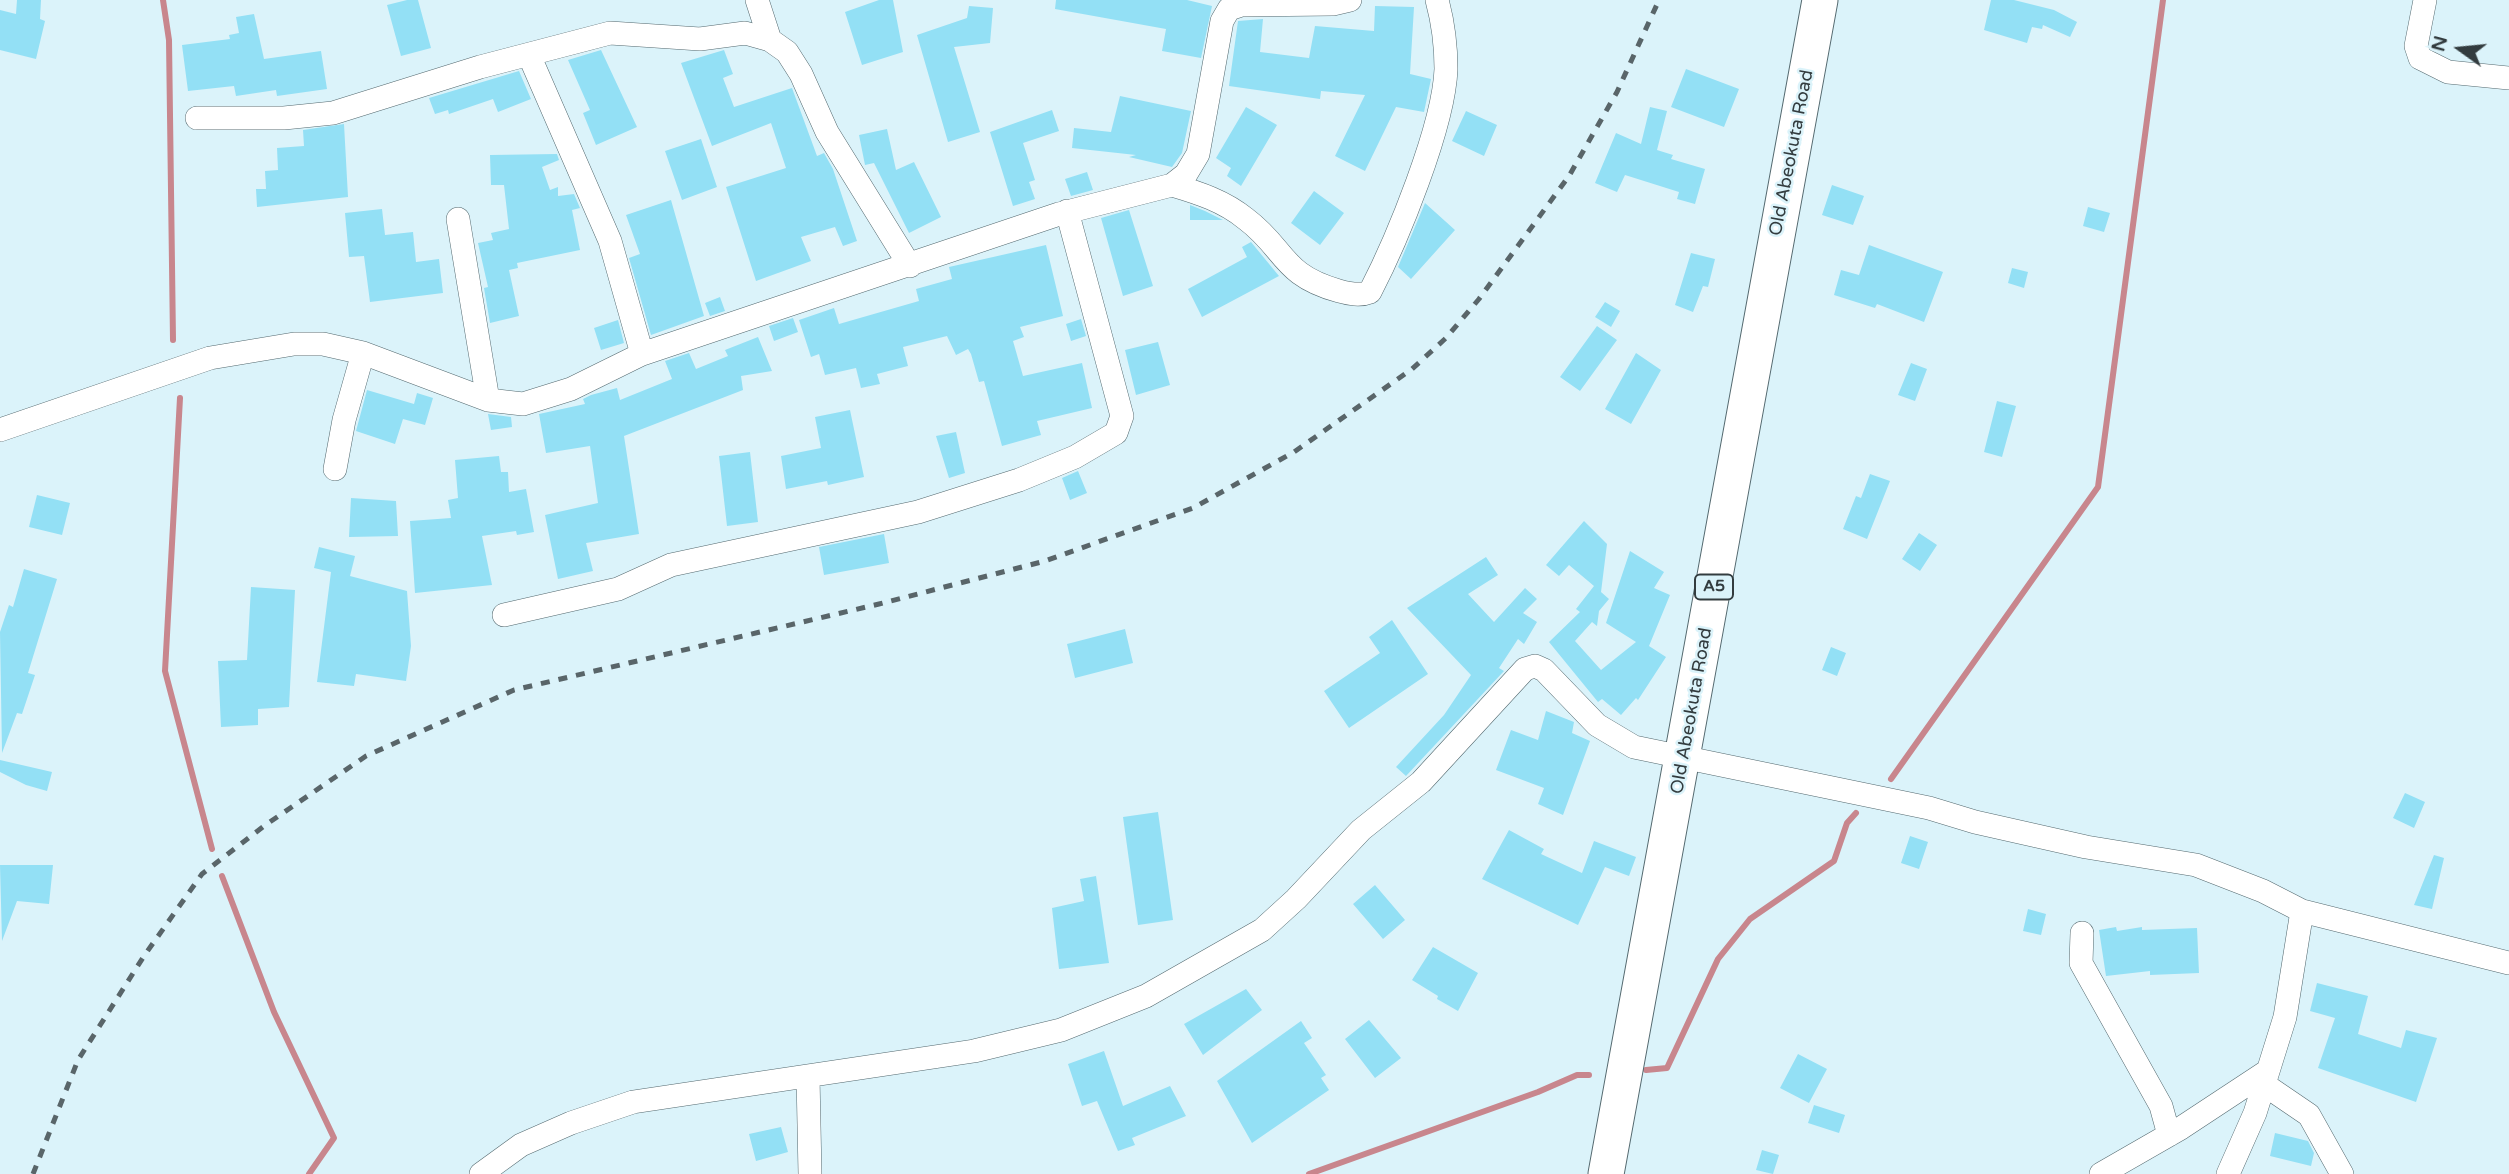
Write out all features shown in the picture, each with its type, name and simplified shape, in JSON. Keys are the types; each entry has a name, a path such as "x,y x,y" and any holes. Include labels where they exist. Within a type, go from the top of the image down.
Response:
{"highway":[{"name":"Old Abeokuta Road","path":"1606,1174 1684,760 1820,0"}],"street":[{"path":"757,0 770,40"},
{"path":"0,430 210,358 294,344 323,344 363,353 488,400 523,404 571,389 642,354 1068,211 1172,185 1186,174 1198,154 1222,21 1230,4 1334,4 1350,0"},
{"path":"1172,185 1206,195 1232,208 1250,221 1287,265 1307,280 1345,293 1362,295 1370,292 1402,221 1436,122 1446,71 1443,19 1437,0"},
{"path":"2425,0 2416,46 2420,58 2448,72 2509,78"},
{"path":"197,118 284,118 333,113 480,67 610,33 700,39 745,33 770,40 787,52 801,74 827,132 910,266"},
{"path":"529,55 610,241 642,354"},
{"path":"504,615 618,589 671,565 918,512 1019,480 1108,439 1120,427 1122,416 1068,211"},
{"path":"458,219 488,400"},
{"path":"335,469 344,420 363,353"},
{"path":"481,1174 521,1145 571,1123 634,1102 974,1051 1060,1030 1146,996 1262,930 1296,900 1361,830 1421,782 1525,669 1535,666 1544,670 1597,725 1616,739 1634,747 1684,760 1929,808 1975,822 2086,847 2196,865 2263,891 2302,911 2509,962"},
{"path":"2228,1174 2255,1113 2264,1077 2285,1017 2302,911"},
{"path":"2082,933 2081,963 2161,1106 2169,1135"},
{"path":"808,1076 810,1174"},
{"path":"2101,1174 2264,1077"},
{"path":"2264,1077 2309,1115 2343,1174"}],"building":[{"path":"17,0 41,0 40,19 45,21 36,59 0,50 0,10 16,14"},
{"path":"418,0 431,48 401,56 387,5"},
{"path":"879,0 893,0 903,52 862,65 845,12"},
{"path":"1056,0 1187,0 1212,6 1201,58 1162,51 1166,29 1055,9"},
{"path":"1991,0 2014,0 2054,10 2077,22 2070,37 2043,25 2042,29 2032,27 2027,43 1984,30"},
{"path":"969,6 993,8 990,43 954,47 980,132 948,142 917,35 967,18"},
{"path":"1375,6 1414,7 1410,74 1431,79 1424,112 1396,107 1365,171 1335,156 1365,95 1321,91 1320,99 1229,86 1238,21 1263,19 1260,52 1309,58 1315,26 1374,31"},
{"path":"254,14 264,59 321,51 327,89 277,96 276,90 236,96 234,86 188,91 182,45 230,39 229,35 239,33 236,17"},
{"path":"601,50 637,127 596,145 583,113 590,110 568,60"},
{"path":"724,50 733,74 723,78 734,107 792,88 817,156 824,153 833,169 857,241 843,246 835,227 801,237 811,261 756,281 726,187 786,168 771,123 712,146 681,63"},
{"path":"1686,69 1739,89 1724,127 1671,107"},
{"path":"519,71 531,99 498,112 493,99 449,114 448,110 435,114 429,98"},
{"path":"1120,96 1191,111 1182,153 1172,167 1129,157 1136,155 1072,148 1074,128 1111,132"},
{"path":"1246,107 1277,125 1241,186 1227,176 1231,168 1216,158"},
{"path":"1650,107 1667,111 1657,150 1673,155 1671,159 1705,169 1695,204 1677,199 1679,192 1625,175 1617,192 1595,183 1616,133 1641,144"},
{"path":"1052,110 1059,131 1023,143 1035,180 1029,182 1035,199 1013,206 990,132"},
{"path":"1466,111 1497,125 1484,156 1452,141"},
{"path":"344,124 348,197 257,207 256,189 266,189 265,171 278,170 277,148 304,146 303,130"},
{"path":"887,129 896,170 914,162 941,217 909,233 874,163 865,165 859,135"},
{"path":"701,139 717,187 682,200 665,151"},
{"path":"557,154 559,160 542,167 550,190 558,187 558,196 574,194 580,208 572,210 580,250 517,263 518,268 509,270 519,316 490,323 484,288 488,287 478,243 493,240 491,233 509,229 504,185 491,185 490,155"},
{"path":"1087,172 1093,190 1071,196 1065,179"},
{"path":"1832,185 1864,196 1853,225 1822,215"},
{"path":"1314,191 1344,213 1320,245 1291,223"},
{"path":"671,200 704,316 651,335 629,258 640,254 626,215"},
{"path":"1425,203 1455,230 1411,279 1398,267"},
{"path":"1190,205 1205,211 1223,220 1190,220"},
{"path":"2088,207 2110,213 2104,232 2083,226"},
{"path":"382,209 385,235 413,232 416,262 439,259 443,293 370,302 364,256 349,257 345,213"},
{"path":"1129,210 1153,286 1123,296 1101,218"},
{"path":"1251,242 1279,276 1202,317 1188,289 1247,257 1242,247"},
{"path":"1046,245 1063,316 1020,327 1024,337 1013,341 1023,376 1082,363 1092,408 1037,421 1041,435 1002,446 984,381 979,382 971,354 968,349 956,355 947,336 903,347 908,366 877,374 880,384 861,388 856,368 825,375 819,354 811,357 799,320 834,308 839,324 919,301 916,289 952,279 949,267"},
{"path":"1869,245 1943,272 1924,322 1877,304 1875,308 1834,295 1841,270 1859,275"},
{"path":"1691,253 1715,259 1708,287 1703,286 1693,312 1675,305"},
{"path":"2012,268 2028,272 2024,288 2008,283"},
{"path":"720,297 725,311 710,316 705,303"},
{"path":"1605,302 1620,311 1611,327 1595,317"},
{"path":"793,318 798,332 774,341 769,326"},
{"path":"1081,319 1086,336 1071,341 1066,324"},
{"path":"618,320 624,343 601,350 594,328"},
{"path":"1597,326 1617,340 1580,391 1560,377"},
{"path":"758,337 772,371 741,376 743,390 624,436 639,534 586,543 593,571 558,579 545,515 598,503 590,446 546,453 539,414 585,404 583,399 591,395 617,388 620,400 672,379 665,361 689,353 696,369 728,356 725,350"},
{"path":"1158,342 1170,385 1136,395 1125,350"},
{"path":"1636,353 1661,370 1631,424 1605,409"},
{"path":"1911,363 1927,369 1915,401 1898,395"},
{"path":"367,390 414,404 417,393 433,398 425,425 403,419 395,444 356,431"},
{"path":"1997,401 2016,406 2002,457 1984,452"},
{"path":"850,410 864,477 828,485 827,481 786,489 781,456 821,448 815,417"},
{"path":"488,414 511,417 512,427 491,430"},
{"path":"956,432 965,473 949,478 936,436"},
{"path":"750,452 758,522 727,526 719,456"},
{"path":"499,456 501,472 508,472 509,492 526,489 534,532 517,535 516,531 482,536 492,585 415,593 410,521 451,518 448,500 458,498 455,460"},
{"path":"1078,471 1087,493 1070,500 1062,478"},
{"path":"1870,474 1890,481 1867,539 1843,529 1856,496 1861,498"},
{"path":"37,495 70,503 62,535 29,527"},
{"path":"351,498 396,501 398,536 349,537"},
{"path":"1584,521 1607,544 1601,592 1609,599 1599,611 1597,626 1592,622 1575,641 1601,670 1636,642 1606,623 1630,551 1664,572 1654,588 1670,595 1649,646 1666,657 1638,700 1636,698 1621,715 1602,699 1598,702 1549,642 1580,612 1576,609 1594,586 1569,565 1559,576 1546,565"},
{"path":"1919,533 1937,545 1920,571 1902,559"},
{"path":"884,534 889,563 824,575 819,547"},
{"path":"319,547 355,556 350,576 407,591 411,646 406,681 356,674 354,686 317,682 331,572 314,568"},
{"path":"1486,557 1498,575 1468,594 1494,622 1525,588 1537,599 1523,613 1537,622 1524,644 1518,639 1499,668 1504,671 1406,776 1396,767 1444,715 1471,675 1407,608"},
{"path":"24,569 57,579 28,673 35,675 22,714 17,713 2,753 0,632 9,605 13,607"},
{"path":"251,587 295,590 289,707 258,709 258,725 221,727 218,661 247,660"},
{"path":"1392,620 1428,674 1349,728 1324,691 1380,653 1369,637"},
{"path":"1125,629 1133,663 1075,678 1067,644"},
{"path":"1831,647 1846,653 1837,676 1822,670"},
{"path":"1546,711 1574,722 1572,733 1590,741 1563,815 1538,804 1544,788 1496,770 1511,730 1538,740"},
{"path":"0,760 52,772 47,791 26,785 0,772"},
{"path":"2405,793 2425,802 2414,828 2393,818"},
{"path":"1158,812 1173,920 1138,925 1123,817"},
{"path":"1509,830 1544,849 1541,854 1582,873 1594,841 1636,857 1629,876 1605,867 1578,925 1482,879"},
{"path":"1910,836 1928,842 1919,869 1901,863"},
{"path":"2434,855 2444,858 2432,909 2414,905"},
{"path":"0,865 53,865 49,904 17,901 2,941"},
{"path":"1096,876 1109,963 1059,969 1052,908 1084,901 1080,879"},
{"path":"1375,885 1405,920 1383,939 1353,904"},
{"path":"2028,909 2046,914 2041,935 2023,931"},
{"path":"2116,927 2117,931 2142,927 2142,930 2197,928 2199,973 2150,975 2150,971 2106,976 2099,930"},
{"path":"1433,947 1478,973 1458,1011 1412,980"},
{"path":"2317,983 2368,996 2358,1034 2401,1048 2406,1030 2437,1038 2416,1102 2318,1068 2335,1018 2310,1011"},
{"path":"1246,989 1262,1010 1203,1055 1184,1024"},
{"path":"1369,1020 1401,1058 1375,1078 1345,1039"},
{"path":"1301,1021 1312,1038 1304,1043 1326,1075 1321,1078 1329,1090 1252,1143 1217,1081"},
{"path":"1104,1051 1123,1106 1170,1086 1186,1116 1132,1138 1135,1145 1118,1151 1097,1101 1082,1106 1068,1064"},
{"path":"1798,1054 1827,1069 1809,1103 1780,1088"},
{"path":"1814,1105 1845,1115 1839,1133 1808,1123"},
{"path":"781,1127 788,1152 756,1161 749,1134"},
{"path":"2275,1133 2308,1141 2314,1153 2311,1166 2270,1156"},
{"path":"1762,1150 1779,1155 1773,1174 1756,1170"}],"waterway":[{"path":"163,0 169,40 173,340"},
{"path":"1891,779 2098,487 2163,0"},
{"path":"180,398 165,671 212,849"},
{"path":"1646,1070 1667,1068 1718,959 1750,919 1834,861 1847,823 1856,813"},
{"path":"222,876 274,1012 334,1138 309,1174"},
{"path":"1309,1174 1538,1092 1577,1075 1589,1075"}],"railway":[{"path":"33,1174 78,1060 144,956 202,874 264,826 366,756 514,690 879,604 1045,561 1193,508 1294,452 1412,369 1446,338 1479,299 1569,176 1617,92 1659,0"}]}
